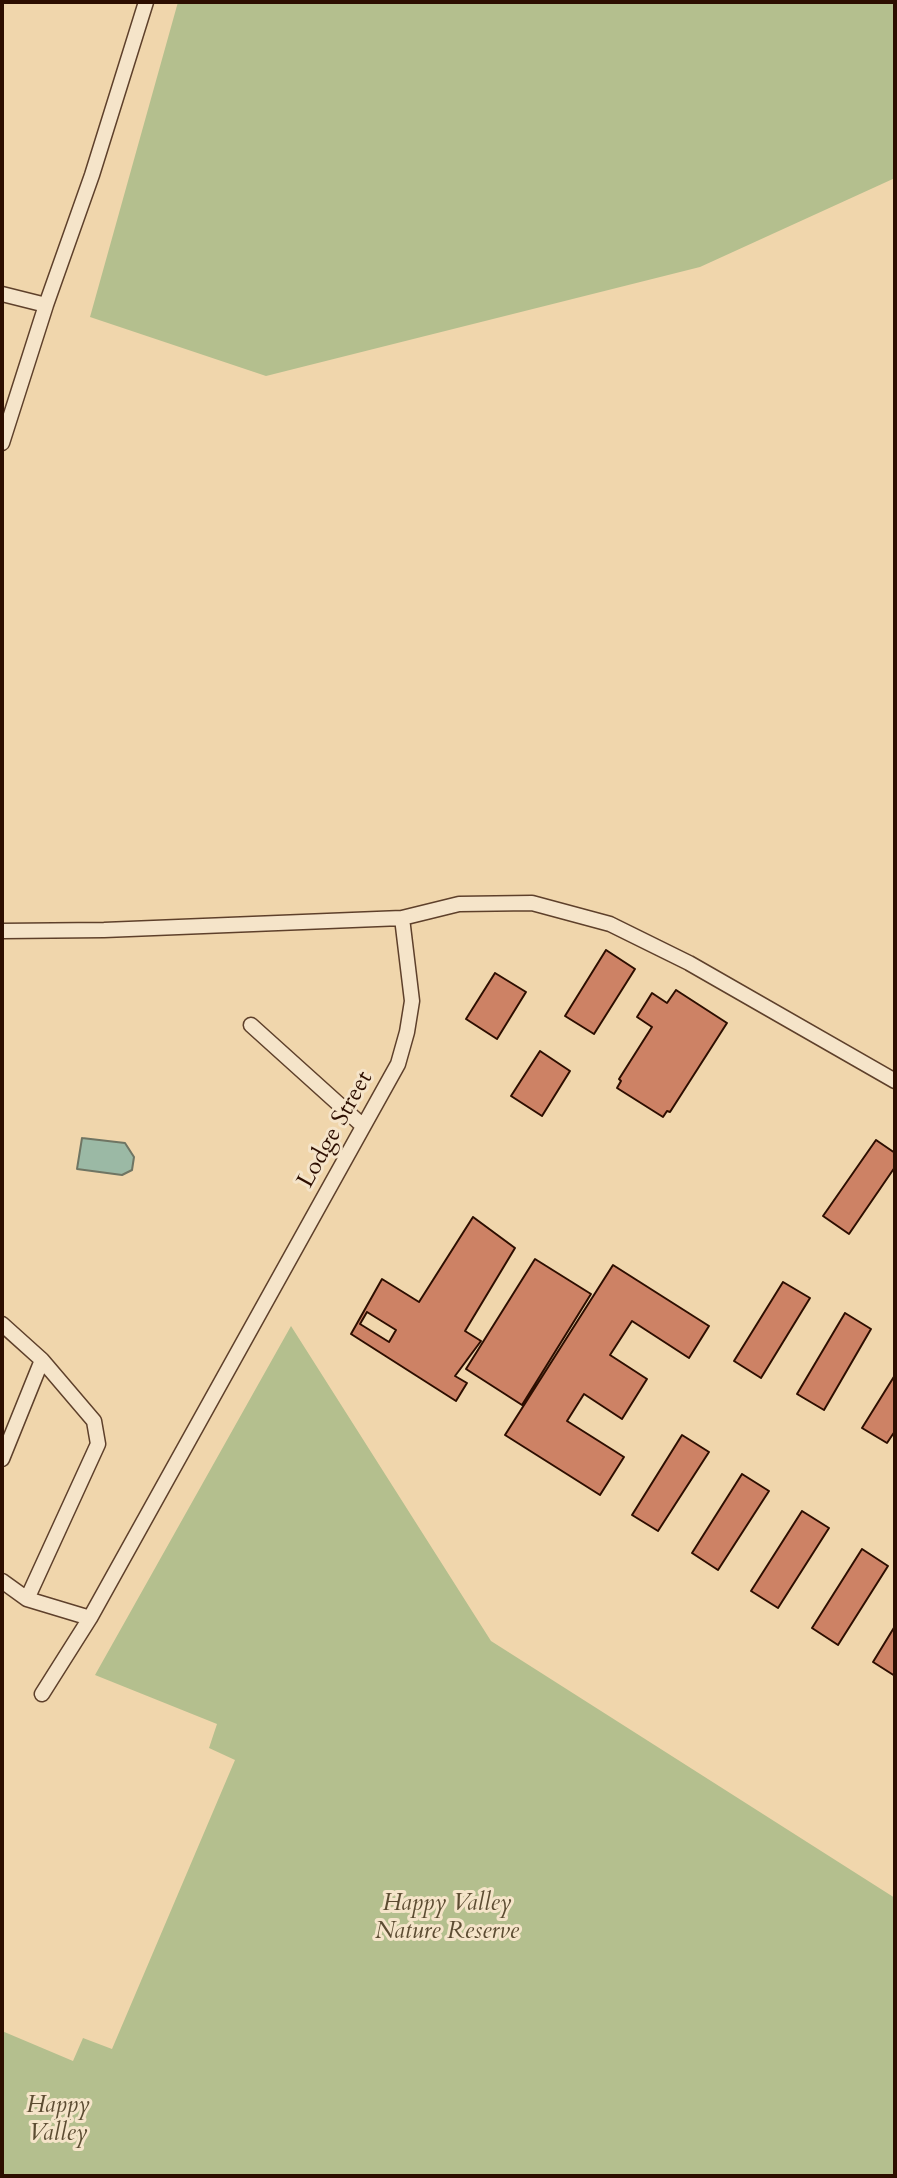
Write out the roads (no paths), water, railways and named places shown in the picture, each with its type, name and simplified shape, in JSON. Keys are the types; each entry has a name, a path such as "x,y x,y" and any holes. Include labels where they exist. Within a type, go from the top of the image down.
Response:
{"lane":[{"path":"2,443 9,399 92,175 146,2"},
{"path":"2,294 46,305"},
{"path":"2,931 402,918 459,904 532,903 610,924 689,963 895,1081"},
{"name":"Lodge Street","path":"42,1694 90,1618 398,1064 412,1001 402,918"},
{"path":"251,1025 363,1126"},
{"path":"2,1324 42,1360 94,1421 98,1444 27,1599"},
{"path":"2,1459 42,1360"},
{"path":"2,1581 27,1599 90,1618"}],"park label":[{"name":"Happy Valley Nature Reserve","path":"447,1918"},
{"name":"Happy Valley","path":"58,2120"}]}
